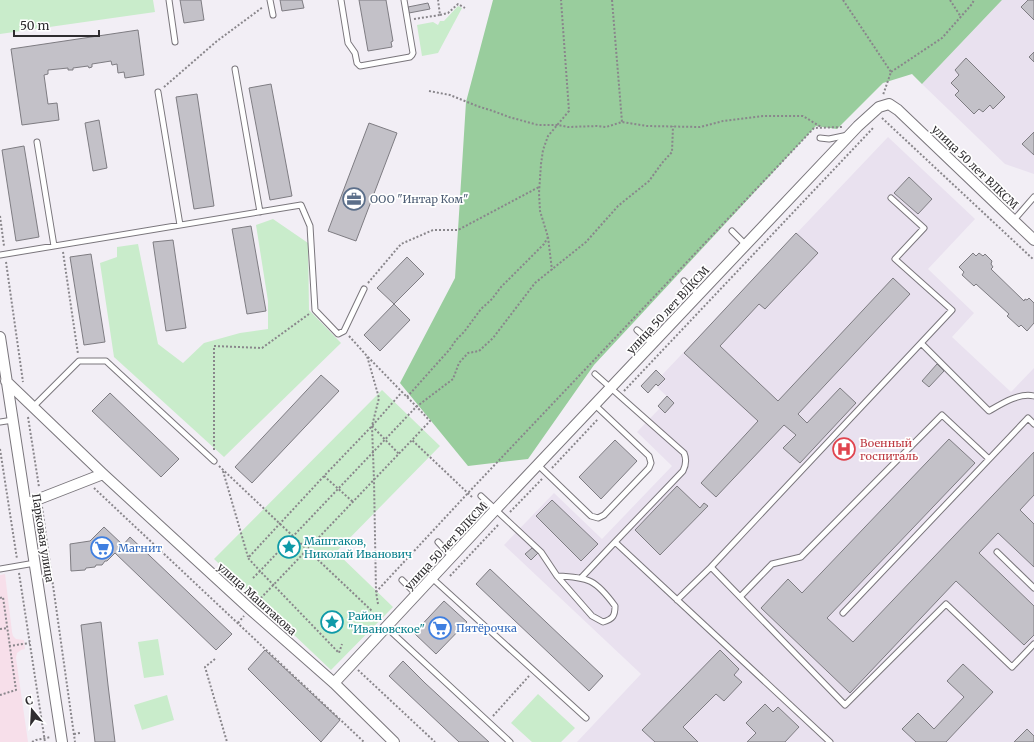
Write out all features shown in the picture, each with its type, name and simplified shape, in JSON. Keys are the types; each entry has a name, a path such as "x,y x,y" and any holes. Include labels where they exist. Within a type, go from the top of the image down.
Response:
{"street":[{"name":"улица 50 лет ВЛКСМ","path":"334,683 495,510 858,126 879,107 889,104 898,110 1034,240"},
{"name":"Парковая улица","path":"0,337 62,742"},
{"name":"улица Маштакова","path":"6,381 103,474 250,609 334,683 394,742"},
{"path":"26,504 103,474"}],"lane":[{"path":"169,0 175,42"},
{"path":"341,0 348,43 355,54 357,63 360,66 412,56 413,53 404,0"},
{"path":"271,1 273,15"},
{"path":"235,69 260,212"},
{"path":"158,92 180,225"},
{"path":"820,138 829,139 851,134"},
{"path":"37,142 54,246"},
{"path":"1014,220 1034,197"},
{"path":"677,600 711,567 952,310 895,259 924,228 891,198"},
{"path":"3,255 301,205 310,226 315,310 338,334 344,331 364,289"},
{"path":"732,231 746,245"},
{"path":"684,281 699,295"},
{"path":"637,330 653,344"},
{"path":"921,343 989,411 1008,400 1028,394 1034,396"},
{"path":"29,403 79,361 106,361 214,461"},
{"path":"581,578 683,471 686,464 684,453 595,374"},
{"path":"538,465 591,516 598,518 604,514 649,468 651,462 649,456 595,405"},
{"path":"740,597 772,564 801,557 942,414 989,459"},
{"path":"843,613 1028,418 1034,424"},
{"path":"0,422 13,420"},
{"path":"481,496 541,552 557,576 592,616 602,622 613,617 615,613 615,606 602,589 592,581 570,576 557,576"},
{"path":"438,542 452,557"},
{"path":"615,542 830,742"},
{"path":"997,552 1034,588"},
{"path":"0,569 35,563"},
{"path":"711,567 845,705 946,604 1012,667 1034,644"},
{"path":"432,578 586,718"},
{"path":"402,580 417,595"},
{"path":"386,627 510,742"}],"path":[{"path":"438,0 440,15"},
{"path":"552,270 548,238 540,211 539,187 540,164 548,136 569,111 561,0"},
{"path":"612,0 622,122"},
{"path":"843,0 891,72"},
{"path":"950,0 961,17"},
{"path":"879,107 891,72 942,38 974,0"},
{"path":"158,92 217,41 271,1"},
{"path":"407,20 448,13 458,4 465,8"},
{"path":"429,91 450,95 509,117 538,124 568,127 606,127 622,122 648,126 700,127 723,120 763,116 803,116 821,127"},
{"path":"882,119 1034,260"},
{"path":"253,578 416,407 453,379 459,363 468,353 479,351 493,338 535,283 586,242 618,206 649,181 672,152 674,126"},
{"path":"376,592 814,128 858,126"},
{"path":"364,289 401,244 433,230 458,230 539,187"},
{"path":"0,216 3,255 29,403 75,742"},
{"path":"407,397 450,349 481,309 544,244 548,238"},
{"path":"62,245 79,361"},
{"path":"214,461 214,346 262,348 315,310"},
{"path":"273,584 430,421 344,331"},
{"path":"367,356 379,398 372,426 376,592 378,604"},
{"path":"248,558 402,392"},
{"path":"372,426 399,454"},
{"path":"412,440 476,501"},
{"path":"0,449 45,742"},
{"path":"372,611 223,470 248,558 339,653 435,742"},
{"path":"324,476 353,502"},
{"path":"93,487 364,742"},
{"path":"0,598 3,597 16,690 0,695"},
{"path":"0,629 7,628"},
{"path":"10,646 30,643"},
{"path":"339,653 342,644"},
{"path":"215,659 205,666 227,742"},
{"path":"488,721 534,671"},
{"path":"32,742 36,740"}],"shaded area":[{"path":"1002,0 1034,0 1034,174 1005,164 922,84"},
{"name":"Военный госпиталь","path":"888,137 975,219 928,269 974,313 952,337 1011,392 1034,368 1034,742 577,742 641,674 504,545 554,493 602,539 672,466 637,432 660,408 665,413 674,403 657,387 665,379 662,375"},
{"path":"5,574 13,636 16,639 24,640 25,649 17,653 16,658 28,742 0,742 0,575"}],"green space":[{"path":"0,0 153,0 155,12 0,34"},
{"path":"493,0 1002,0 922,84 912,74 883,83 837,129 816,126 594,365 528,459 468,466 400,383 455,278 466,102"},
{"path":"458,6 462,8 438,53 422,56 417,25 433,22 438,25 440,21 444,21"},
{"path":"273,219 308,243 309,310 341,343 224,457 114,357 100,263 117,257 117,247 138,244 158,344 183,363 204,343 240,333 268,329 268,301 256,225"},
{"path":"382,390 440,446 336,552 393,607 331,670 214,559"},
{"path":"158,639 164,675 144,678 138,642"},
{"path":"538,694 575,728 561,742 532,742 511,723"},
{"path":"167,695 174,720 142,730 134,705"}],"building":[{"path":"180,0 201,0 204,20 184,23"},
{"path":"280,0 302,0 304,8 282,11"},
{"path":"359,0 386,0 393,41 391,42 392,47 368,51"},
{"path":"1028,0 1034,0 1034,20 1021,7"},
{"path":"428,3 430,9 409,13 408,7"},
{"path":"138,30 144,75 125,78 124,72 118,73 117,64 112,65 111,61 92,64 92,67 89,68 88,66 73,68 73,70 68,70 68,68 48,70 48,74 44,75 48,104 57,103 59,120 22,125 11,49"},
{"path":"1034,52 1034,62 1029,57"},
{"path":"966,58 1005,97 993,109 990,105 983,112 979,109 974,114 955,95 959,91 951,83 959,75 955,70"},
{"path":"271,84 292,196 270,200 249,88"},
{"path":"197,94 214,206 194,209 176,97"},
{"path":"99,120 107,168 93,171 85,123"},
{"path":"369,123 397,133 356,241 328,231"},
{"path":"1034,132 1034,155 1022,144"},
{"path":"24,146 39,237 16,241 2,150"},
{"path":"909,177 932,199 918,214 894,193"},
{"path":"251,226 266,311 247,314 232,229"},
{"path":"796,233 818,253 765,309 759,304 720,346 778,401 893,278 910,294 798,414 807,423 840,388 856,403 800,463 783,448 796,435 784,425 716,497 701,483 758,421 684,353"},
{"path":"173,240 186,328 166,331 153,242"},
{"path":"973,253 976,256 979,253 983,256 985,254 992,261 991,264 993,267 991,269 1024,301 1025,299 1027,300 1029,298 1034,303 1034,323 1027,331 1021,325 1019,327 1007,316 1009,314 976,284 974,286 962,275 964,272 959,267"},
{"path":"91,254 105,342 84,345 70,257"},
{"path":"407,257 424,274 394,304 377,288"},
{"path":"394,304 410,320 380,351 364,335"},
{"path":"937,364 944,371 929,387 922,381"},
{"path":"656,370 665,379 658,386 656,384 648,393 641,386"},
{"path":"321,375 339,391 252,483 235,467"},
{"path":"110,393 179,459 161,477 92,411"},
{"path":"667,396 674,403 665,413 658,406"},
{"path":"949,439 975,463 827,618 853,642 1034,452 1034,495 1020,510 1034,524 1034,567 998,533 979,553 1034,606 1034,635 1024,645 956,581 850,693 761,608 788,579 802,593"},
{"path":"615,440 637,461 601,499 579,477"},
{"path":"677,486 700,508 704,503 708,506 660,555 635,530"},
{"path":"552,500 598,544 581,561 536,516"},
{"path":"104,527 123,545 130,537 232,634 216,650 115,553 102,565 96,565 95,567 86,568 85,570 71,571 70,544 90,541"},
{"path":"532,548 538,553 531,560 525,554"},
{"path":"490,569 603,676 589,691 476,584"},
{"name":"Пятёрочка","path":"444,601 467,622 436,654 414,633"},
{"path":"101,622 115,742 95,742 81,625"},
{"path":"265,650 340,720 321,742 248,669"},
{"path":"720,650 739,669 734,675 742,682 724,701 716,694 683,727 698,742 655,742 642,730"},
{"path":"403,661 489,742 459,742 389,676"},
{"path":"963,664 993,692 946,742 916,742 902,729 918,713 934,729 964,697 947,681"},
{"path":"765,704 773,712 778,707 799,727 785,742 747,742 756,733 746,723"},
{"path":"1027,729 1034,736 1034,742 1014,742"}],"place":[{"name":"ООО \"Интар Ком\"","path":"354,199"},
{"name":"Военный госпиталь","path":"844,449"},
{"name":"Маштаков, Николай Иванович","path":"289,547"},
{"name":"Магнит","path":"102,548"},
{"name":"Район \"Ивановское\"","path":"332,622"},
{"name":"Пятёрочка","path":"440,628"}]}
